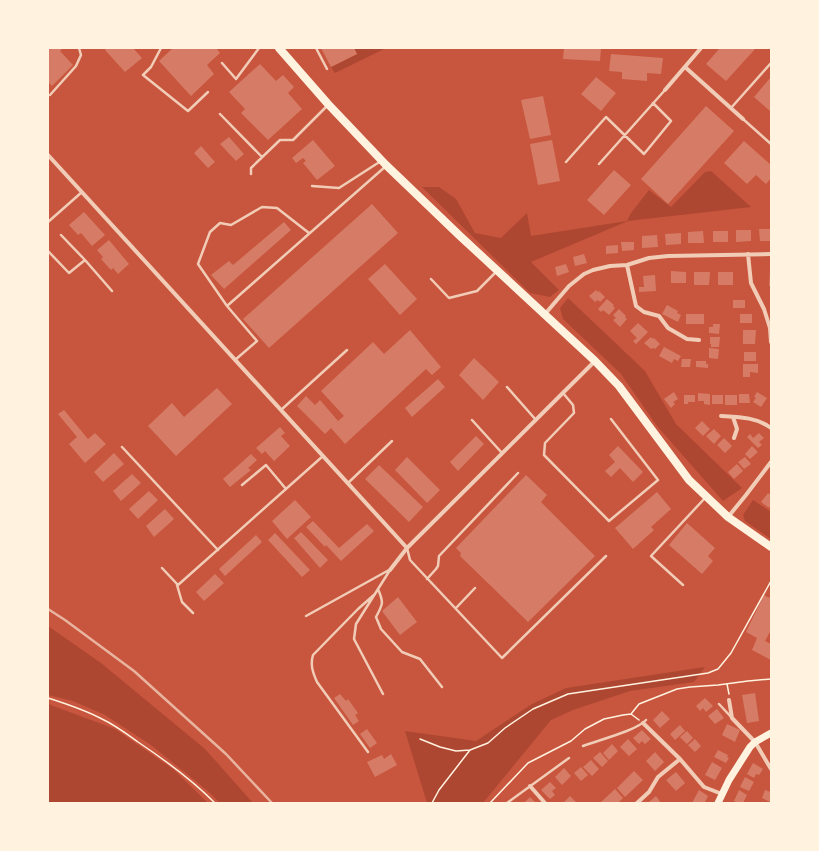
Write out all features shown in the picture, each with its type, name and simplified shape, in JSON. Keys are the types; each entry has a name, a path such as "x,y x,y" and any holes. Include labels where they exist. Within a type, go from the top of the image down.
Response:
{"highway":[{"path":"279,48 328,104 384,163 460,236 596,361 619,386 689,480 728,516 771,547"}],"main road":[{"path":"718,803 737,766 750,747 755,742 771,733"}],"street":[{"path":"665,90 701,48"},
{"path":"685,67 743,118"},
{"path":"48,155 407,548"},
{"path":"748,254 751,283 764,309 770,328 771,342"},
{"path":"545,314 569,286 584,274 593,270 610,266 627,265 649,258 668,256 771,254"},
{"path":"627,265 636,306 644,312 659,316 668,328 687,339 699,340"},
{"path":"390,570 407,548 596,361"},
{"path":"721,416 746,417 766,424 771,428"},
{"path":"733,417 737,429 734,438"},
{"path":"728,516 770,464"},
{"path":"729,700 732,718 755,742 771,769"},
{"path":"645,721 680,758 704,787 722,794"},
{"path":"637,803 649,792 658,777 680,758"},
{"path":"530,786 545,803"}],"lane":[{"path":"50,95 76,66 81,55 79,48"},
{"path":"161,48 151,68 143,75 188,111 208,92"},
{"path":"222,63 236,79 259,48"},
{"path":"316,48 327,69"},
{"path":"731,108 771,63"},
{"path":"599,164 665,90"},
{"path":"251,174 251,168 280,140 293,140 328,104"},
{"path":"566,162 606,117 644,154 671,121 653,104"},
{"path":"220,114 262,157"},
{"path":"743,118 771,144"},
{"path":"312,186 339,188 384,163"},
{"path":"227,306 309,233 384,163"},
{"path":"48,222 82,192"},
{"path":"235,360 257,341 227,306 198,264 210,232 220,223 231,226 262,207 277,208 309,233"},
{"path":"61,235 112,290"},
{"path":"48,251 69,273 85,260"},
{"path":"430,279 449,298 477,291 498,271"},
{"path":"281,410 348,350"},
{"path":"507,387 536,420"},
{"path":"563,393 573,405 574,414 544,443 544,455 609,521 658,480 611,419"},
{"path":"472,420 503,453"},
{"path":"348,483 392,441"},
{"path":"122,447 218,550"},
{"path":"178,585 323,456"},
{"path":"242,485 266,465 286,489"},
{"path":"427,579 438,566 439,556 518,473"},
{"path":"683,585 651,556 706,496"},
{"path":"407,548 410,560 502,658 606,556"},
{"path":"162,568 178,585 177,584 182,602 193,613"},
{"path":"383,694 354,639 356,624 390,570"},
{"path":"306,616 390,570"},
{"path":"378,588 382,596 382,605 376,617 381,629 402,652 420,659 442,687"},
{"path":"456,608 474,588"},
{"path":"368,752 317,682 311,663 313,655 358,609 375,594"},
{"path":"719,704 732,718"},
{"path":"583,746 634,728 645,721"},
{"path":"507,803 569,758"}],"path":[{"path":"420,739 440,747 456,751 470,750 488,743 533,709 568,694 708,673 718,669 731,653 771,581"},
{"path":"631,714 639,704 677,689 771,680"},
{"path":"727,684 729,700"},
{"path":"48,698 103,719 127,734 163,758 214,803"},
{"path":"490,803 528,763 571,741 585,729 604,719 623,715 631,714 645,721"},
{"path":"432,803 439,790 470,750"}],"shaded area":[{"path":"354,48 386,48 335,73 331,67 357,54"},
{"path":"711,171 751,207 628,221 531,262 559,290 550,297 530,293 422,187 439,187 456,199 475,233 501,238 527,213 531,236 627,221 631,213 649,190 671,207 705,172"},
{"path":"568,298 645,371 676,424 742,488 723,501 657,426 621,374 563,319 560,308"},
{"path":"753,500 771,512 771,539 745,521 743,515"},
{"path":"48,626 101,663 205,749 253,803 220,803 209,792 151,745 105,715 73,701 48,695"},
{"path":"705,667 694,682 630,691 573,710 551,720 483,803 427,803 405,731 476,741 532,704 566,688"},
{"path":"48,704 115,729 173,769 208,803 48,803"}],"building":[{"path":"48,48 63,48 60,51 73,65 52,86 48,82"},
{"path":"107,48 133,48 142,58 125,72 105,50"},
{"path":"173,48 216,48 220,53 207,65 214,74 191,96 159,61"},
{"path":"321,48 354,48 357,54 331,67"},
{"path":"564,48 601,48 600,61 563,59"},
{"path":"720,48 756,48 726,81 706,64"},
{"path":"611,54 663,58 661,74 647,73 647,81 622,79 622,72 609,71"},
{"path":"260,64 276,81 283,75 294,87 288,93 302,109 268,140 241,113 245,109 229,92"},
{"path":"596,77 616,93 601,111 581,94"},
{"path":"771,77 771,112 754,97"},
{"path":"543,96 551,135 530,139 521,100"},
{"path":"706,106 734,131 668,204 641,179"},
{"path":"229,137 244,154 236,161 220,144"},
{"path":"313,140 335,166 317,180 303,163 306,161 303,158 296,163 292,158"},
{"path":"552,140 560,181 538,185 530,144"},
{"path":"744,141 771,165 771,178 766,184 756,175 747,184 724,163"},
{"path":"201,146 215,162 208,168 194,153"},
{"path":"614,170 631,185 604,215 587,200"},
{"path":"372,204 398,233 269,348 243,319"},
{"path":"84,212 105,235 92,246 81,233 78,235 69,225"},
{"path":"284,222 291,230 224,289 211,275 229,261 233,265"},
{"path":"759,229 771,229 771,241 760,241"},
{"path":"736,230 751,230 751,241 736,242"},
{"path":"703,231 704,243 688,243 688,232"},
{"path":"713,231 728,231 728,242 713,242"},
{"path":"681,233 681,244 666,245 665,234"},
{"path":"657,235 658,247 642,248 642,236"},
{"path":"109,240 129,264 118,274 113,268 111,270 101,259 103,257 97,250"},
{"path":"621,242 634,242 634,250 622,251"},
{"path":"618,245 618,253 606,254 606,246"},
{"path":"584,254 587,263 575,266 573,257"},
{"path":"385,264 417,299 400,315 368,279"},
{"path":"566,264 569,272 557,276 555,267"},
{"path":"770,270 771,286 769,286"},
{"path":"671,271 686,272 686,283 671,283"},
{"path":"694,272 710,272 709,285 694,285"},
{"path":"718,272 733,272 733,285 718,285"},
{"path":"655,275 656,291 639,292 639,287 644,287 643,276"},
{"path":"596,290 605,297 600,302 598,300 595,302 589,296"},
{"path":"607,299 614,305 613,306 615,308 609,315 603,310 601,312 598,309"},
{"path":"733,300 745,300 745,308 733,308"},
{"path":"667,305 678,311 677,313 681,315 678,322 662,314"},
{"path":"619,309 627,319 620,327 613,320 616,318 613,315"},
{"path":"686,314 704,314 704,324 686,324"},
{"path":"740,314 752,314 752,323 740,323"},
{"path":"638,323 648,332 636,344 633,341 637,338 630,331"},
{"path":"713,324 720,324 719,334 709,333 709,327 713,327"},
{"path":"410,330 441,367 432,375 426,369 345,444 331,428 325,434 297,406 306,396 315,405 320,400 338,421 344,416 321,391 373,342 384,354"},
{"path":"743,330 756,330 755,344 743,344"},
{"path":"651,337 660,344 655,349 651,349 644,343"},
{"path":"710,337 720,337 719,347 711,347"},
{"path":"664,347 681,356 678,361 674,359 672,363 659,356"},
{"path":"709,348 719,349 718,359 709,358"},
{"path":"744,352 756,352 756,361 744,361"},
{"path":"474,358 499,382 483,400 459,375"},
{"path":"682,359 691,359 690,367 681,367"},
{"path":"696,361 706,361 708,368 696,367"},
{"path":"743,364 758,364 758,373 750,372 750,377 743,377"},
{"path":"438,379 445,387 412,417 405,408"},
{"path":"217,388 232,404 176,456 148,426 172,403 184,417"},
{"path":"674,392 678,399 673,402 675,404 671,408 664,399"},
{"path":"757,392 767,398 761,407 753,402 756,398 754,397"},
{"path":"698,393 710,394 710,405 704,404 704,401 698,401"},
{"path":"739,394 749,394 750,403 739,403"},
{"path":"684,395 695,395 695,402 688,402 688,404 684,404"},
{"path":"712,395 723,395 723,404 712,404"},
{"path":"725,395 737,395 737,405 725,405"},
{"path":"64,410 88,439 95,433 106,444 85,463 69,444 77,437 58,414"},
{"path":"702,421 710,429 703,436 695,428"},
{"path":"280,427 285,433 281,436 290,446 274,461 265,451 262,454 256,448"},
{"path":"714,429 721,436 714,444 706,436"},
{"path":"759,433 764,438 759,442 762,445 758,448 747,437 750,434 753,438"},
{"path":"476,436 484,444 458,471 450,462"},
{"path":"724,438 732,446 725,453 717,445"},
{"path":"618,446 643,472 633,482 620,468 611,477 605,471 615,462 609,455"},
{"path":"752,446 758,452 750,459 745,454"},
{"path":"114,453 124,464 103,482 94,472"},
{"path":"251,454 257,460 248,468 251,470 230,487 223,479"},
{"path":"407,457 440,490 427,503 395,470"},
{"path":"745,457 751,464 744,469 738,462"},
{"path":"737,464 743,471 734,479 728,472"},
{"path":"379,465 423,507 409,522 365,479"},
{"path":"132,474 141,483 121,501 113,491"},
{"path":"526,475 547,495 541,502 595,556 528,622 460,556 461,553 456,548"},
{"path":"149,491 158,500 138,519 129,509"},
{"path":"657,492 671,509 651,527 654,530 633,549 615,528"},
{"path":"768,493 771,495 771,505 769,508 761,502"},
{"path":"295,500 311,517 287,539 272,521"},
{"path":"165,509 174,519 154,537 146,526"},
{"path":"313,521 339,548 367,524 374,531 341,561 306,527"},
{"path":"687,523 715,548 708,556 713,561 702,574 669,545"},
{"path":"301,532 328,560 320,568 294,538"},
{"path":"275,533 310,570 302,577 268,540"},
{"path":"256,535 262,542 225,576 219,569"},
{"path":"215,574 224,583 204,601 196,592"},
{"path":"771,594 771,630 765,641 771,644 771,660 752,650 757,638 746,632 764,595 769,598"},
{"path":"398,597 417,622 400,635 382,611"},
{"path":"755,693 759,721 747,723 742,695"},
{"path":"340,694 346,701 348,699 358,713 355,715 359,721 353,725 334,698"},
{"path":"705,698 713,706 706,712 703,708 700,711 696,706"},
{"path":"717,709 724,718 715,724 708,716"},
{"path":"662,711 670,719 660,728 653,720"},
{"path":"727,724 740,730 735,742 722,735"},
{"path":"680,725 685,731 675,740 670,734"},
{"path":"367,729 377,743 370,748 360,734"},
{"path":"642,730 651,739 645,744 642,741 639,744 633,738"},
{"path":"687,731 693,738 687,744 680,737"},
{"path":"628,739 637,749 629,756 620,747"},
{"path":"695,739 701,746 695,752 688,745"},
{"path":"612,744 618,751 609,760 603,753"},
{"path":"718,750 728,755 727,757 729,758 726,763 714,757"},
{"path":"600,752 608,761 602,767 593,758"},
{"path":"655,752 664,762 655,771 646,761"},
{"path":"391,754 397,765 375,777 367,762 382,755 384,759"},
{"path":"591,760 599,769 592,776 583,767"},
{"path":"712,762 722,768 715,780 705,775"},
{"path":"753,763 763,769 759,775 756,774 754,778 747,774"},
{"path":"581,767 588,775 581,781 574,773"},
{"path":"564,768 571,776 562,785 555,777"},
{"path":"634,771 643,780 625,797 617,788"},
{"path":"676,772 685,783 676,791 666,780"},
{"path":"745,777 754,782 749,791 740,787"},
{"path":"550,782 556,788 552,791 555,795 550,799 541,790"},
{"path":"615,789 623,798 618,803 600,803"},
{"path":"699,790 708,796 705,803 692,803"},
{"path":"739,790 747,795 743,803 734,801"},
{"path":"765,790 771,792 770,802 762,798"},
{"path":"570,796 577,803 563,803"},
{"path":"656,796 661,803 649,802"},
{"path":"530,797 536,803 524,803"}],"railway":[{"path":"48,609 134,671 226,754 272,803"}]}
